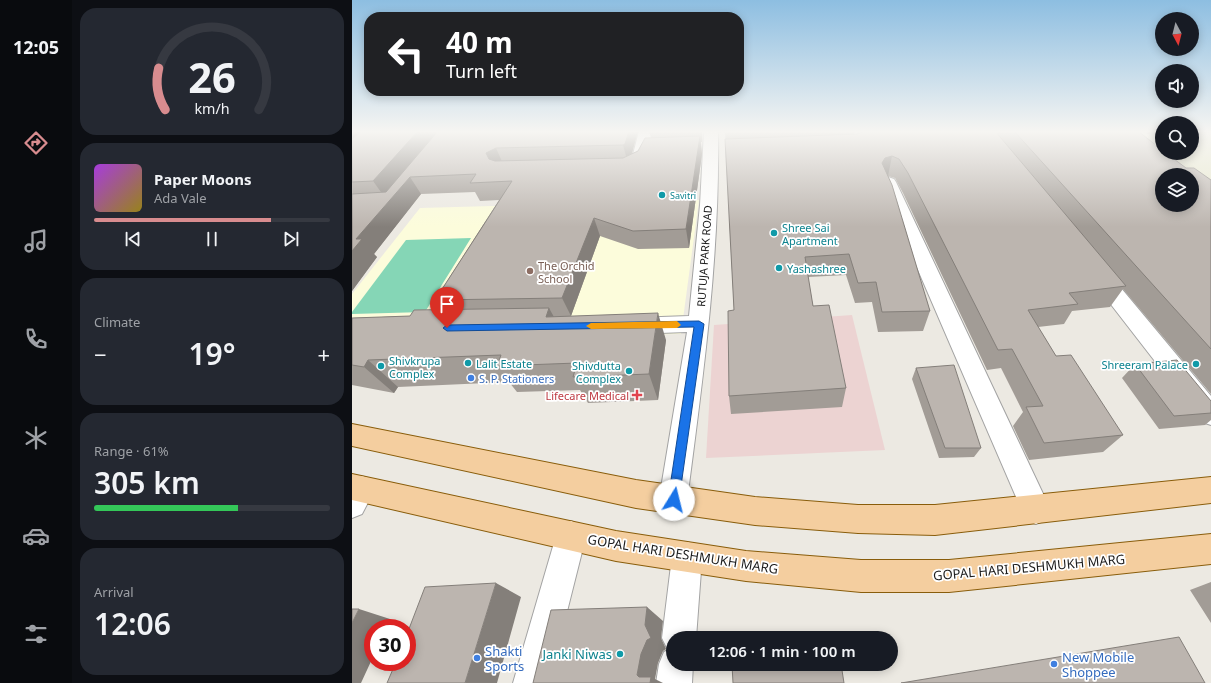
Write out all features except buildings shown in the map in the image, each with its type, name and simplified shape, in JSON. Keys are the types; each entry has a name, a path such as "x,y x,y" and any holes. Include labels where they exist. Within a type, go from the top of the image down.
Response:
{"main road":[{"path":"352,435 636,494 755,511 858,519 935,520 1211,490"},
{"name":"GOPAL HARI DESHMUKH MARG","path":"355,493 616,546 746,566 861,576 948,576 1211,549"}],"street":[{"path":"620,170 633,168 638,163"},
{"name":"RUTUJA PARK ROAD","path":"674,500 699,324 710,163"},
{"path":"888,182 1036,510"},
{"path":"1087,260 1211,414"},
{"path":"617,326 699,324"},
{"path":"531,683 570,536"},
{"path":"680,631 687,557"},
{"path":"674,683 675,671"}],"shaded area":[{"path":"1173,163 1211,163 1211,194 1199,182 1199,168 1179,168"},
{"name":"The Orchid School","path":"699,200 681,334 352,340 352,294 420,208"},
{"path":"852,315 885,450 706,458 714,325"}],"green space":[{"path":"471,238 425,312 352,314 406,240"}],"slow traffic":[{"path":"591,326 677,325"}],"place":[{"name":"Savitri","path":"662,195"},
{"name":"Shree Sai Apartment","path":"774,233"},
{"name":"Yashashree","path":"779,268"},
{"name":"The Orchid School","path":"530,271"},
{"name":"Lalit Estate","path":"468,363"},
{"name":"Shreeram Palace","path":"1196,364"},
{"name":"Shivkrupa Complex","path":"381,366"},
{"name":"Shivdutta Complex","path":"629,371"},
{"name":"S. P. Stationers","path":"471,378"},
{"name":"Lifecare Medical","path":"637,395"},
{"name":"Janki Niwas","path":"620,654"},
{"name":"Shakti Sports","path":"477,658"},
{"name":"New Mobile Shoppee","path":"1054,664"}],"route":[{"path":"447,328 699,324 674,500"}]}
